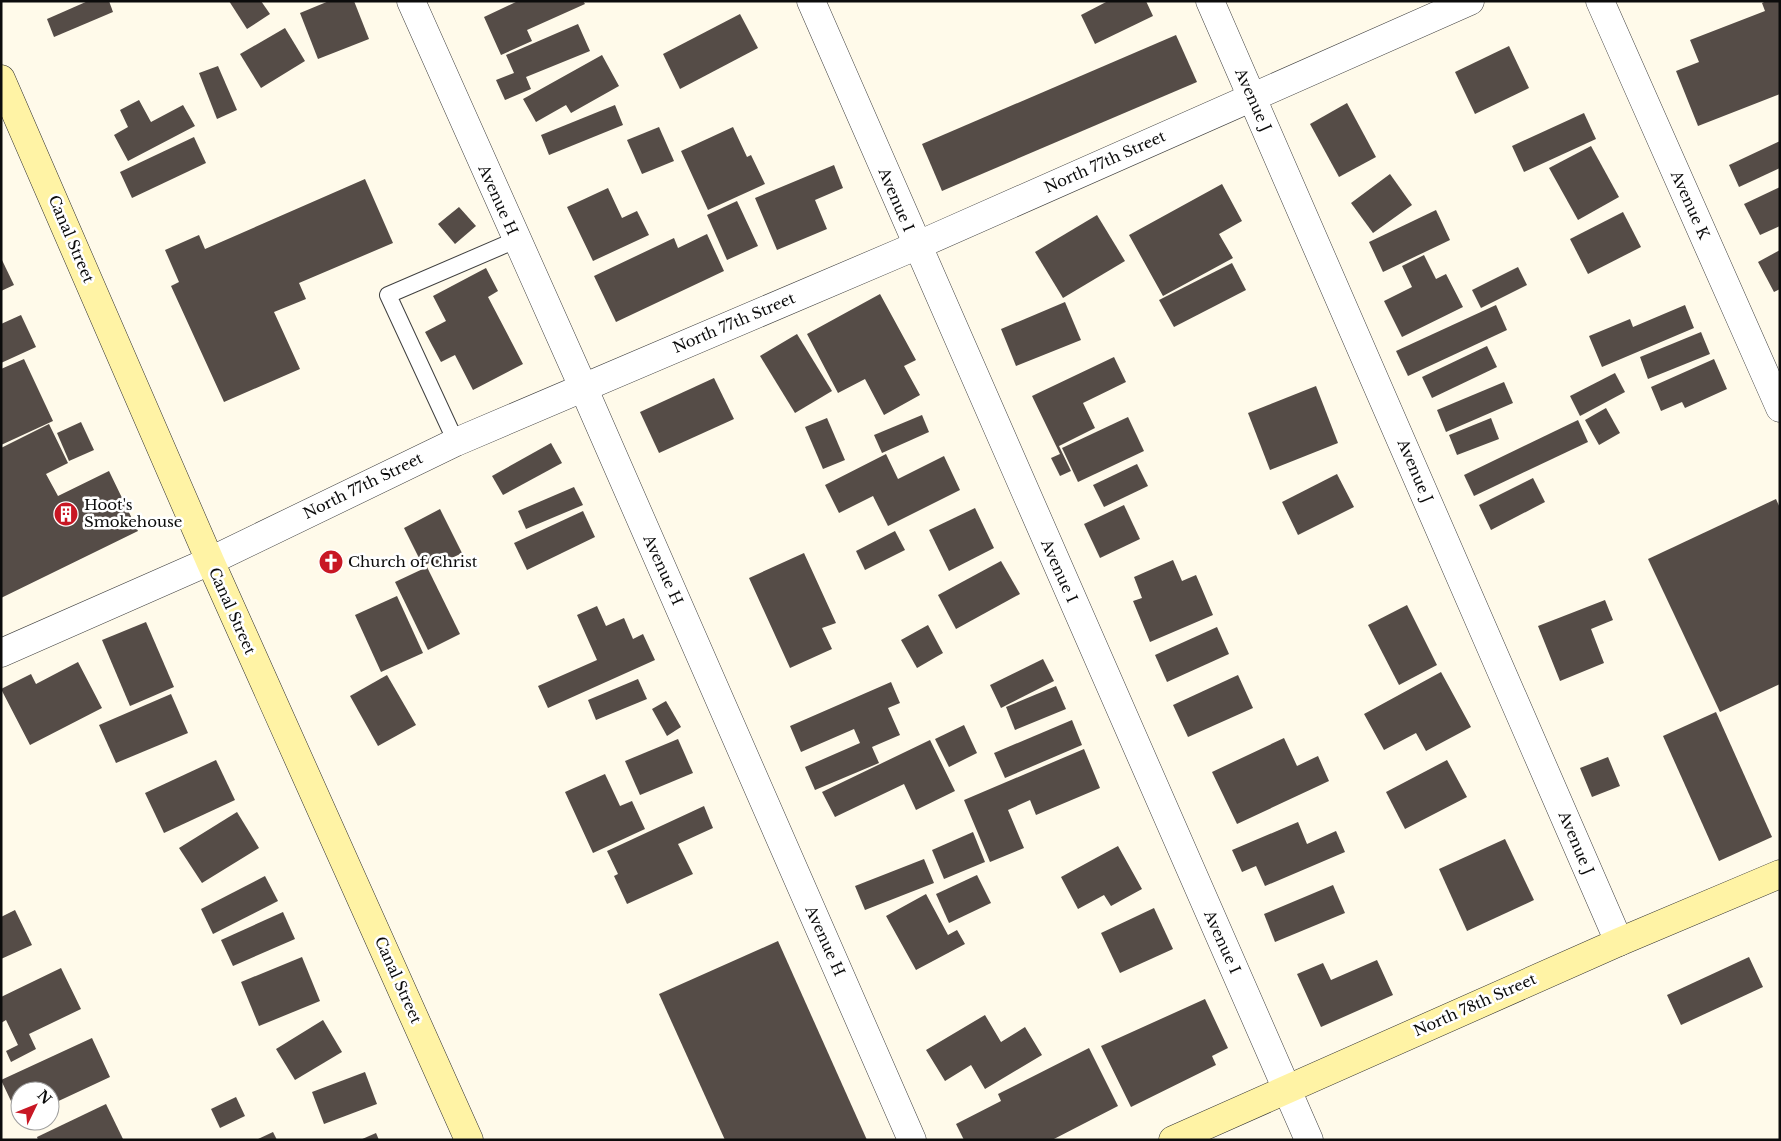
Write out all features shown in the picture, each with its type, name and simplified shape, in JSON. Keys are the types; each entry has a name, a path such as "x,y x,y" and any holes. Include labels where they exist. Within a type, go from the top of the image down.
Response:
{"street":[{"name":"Avenue H","path":"411,1 583,387 912,1140"},
{"name":"Avenue I","path":"811,1 916,246 1309,1140"},
{"name":"Avenue J","path":"1210,1 1619,942"},
{"name":"North 77th Street","path":"1,653 210,561 384,475 456,442 916,246 1470,1"},
{"name":"Avenue K","path":"1600,1 1780,408"},
{"name":"Canal Street","path":"1,79 210,561 469,1140"},
{"name":"North 78th Street","path":"1173,1140 1286,1088 1619,942 1780,874"}],"lane":[{"path":"456,442 388,295 516,240"}],"building":[{"path":"88,1 109,1 113,12 54,37 47,19"},
{"path":"229,1 261,1 270,14 247,29"},
{"path":"329,1 354,1 369,39 318,59 300,13"},
{"path":"518,1 583,1 585,4 527,30 532,41 501,55 484,17"},
{"path":"1108,1 1146,1 1153,16 1095,44 1081,15"},
{"path":"1766,1 1780,1 1780,94 1698,126 1676,71 1699,62 1690,40 1765,11 1762,3"},
{"path":"740,14 758,48 680,89 663,54"},
{"path":"578,24 590,51 526,77 531,89 505,100 496,80 514,73 506,55"},
{"path":"285,28 305,61 261,88 240,54"},
{"path":"1176,35 1197,82 942,191 922,144"},
{"path":"1509,46 1529,88 1475,114 1455,72"},
{"path":"602,55 619,86 571,113 566,105 536,122 523,99"},
{"path":"218,66 237,110 217,119 199,73"},
{"path":"139,100 151,122 183,105 195,126 128,161 114,135 128,127 120,110"},
{"path":"1347,103 1376,157 1339,177 1310,124"},
{"path":"615,105 623,125 549,155 541,135"},
{"path":"1584,113 1596,139 1524,172 1512,146"},
{"path":"659,127 674,161 642,174 627,140"},
{"path":"733,127 747,157 751,155 765,184 708,210 681,151"},
{"path":"194,137 206,163 132,198 120,172"},
{"path":"1780,141 1780,168 1739,187 1729,165"},
{"path":"1591,146 1619,197 1578,220 1549,168"},
{"path":"834,165 843,188 815,200 827,229 777,250 755,198"},
{"path":"1390,174 1412,205 1373,233 1351,203"},
{"path":"365,179 393,243 299,283 306,299 274,312 300,369 224,402 171,286 179,282 165,250 199,235 205,249"},
{"path":"1222,184 1242,221 1219,234 1233,258 1163,296 1129,235"},
{"path":"1780,187 1780,226 1760,235 1744,204"},
{"path":"608,188 622,218 637,211 649,235 593,261 567,207"},
{"path":"737,201 758,246 727,260 707,215"},
{"path":"459,207 476,226 455,244 438,224"},
{"path":"1436,210 1450,240 1383,272 1369,242"},
{"path":"1623,212 1641,247 1588,274 1570,239"},
{"path":"1097,215 1125,261 1063,298 1035,252"},
{"path":"707,234 724,271 616,322 594,276 674,238 678,248"},
{"path":"1780,250 1780,289 1774,292 1758,262"},
{"path":"1424,255 1436,279 1446,274 1463,307 1402,337 1384,301 1412,287 1402,266"},
{"path":"1,258 14,285 1,291"},
{"path":"1232,263 1246,290 1174,327 1159,300"},
{"path":"1518,267 1527,285 1481,308 1472,290"},
{"path":"486,268 498,291 488,297 523,364 473,390 455,355 441,362 425,332 446,321 433,296"},
{"path":"880,294 916,360 904,366 920,395 884,415 865,379 838,393 807,334"},
{"path":"1065,302 1081,340 1016,366 1001,329"},
{"path":"1496,305 1507,330 1408,376 1396,351"},
{"path":"1685,305 1694,328 1602,367 1589,336 1630,319 1633,327"},
{"path":"21,315 36,347 1,363 1,324"},
{"path":"1701,332 1710,354 1648,379 1640,357"},
{"path":"797,334 832,391 795,413 760,356"},
{"path":"1487,346 1497,367 1432,398 1422,377"},
{"path":"1114,357 1126,382 1083,403 1095,428 1059,446 1071,471 1060,476 1051,458 1060,454 1032,396"},
{"path":"24,359 53,421 1,445 1,369"},
{"path":"1714,359 1727,389 1685,408 1682,402 1661,411 1651,387"},
{"path":"1615,373 1625,392 1580,416 1570,396"},
{"path":"714,378 734,419 659,453 640,412"},
{"path":"1504,382 1513,403 1446,432 1437,410"},
{"path":"1316,386 1338,443 1270,470 1248,413"},
{"path":"1606,408 1620,433 1599,445 1585,420"},
{"path":"922,415 929,432 882,453 874,435"},
{"path":"1128,417 1144,451 1078,482 1062,448"},
{"path":"827,418 845,460 823,469 805,427"},
{"path":"1491,418 1499,439 1457,455 1449,435"},
{"path":"1578,420 1588,442 1474,496 1464,475"},
{"path":"81,422 94,450 69,461 57,433"},
{"name":"Hoot's Smokehouse","path":"49,424 68,463 46,474 58,496 109,471 138,531 1,598 1,448"},
{"path":"551,443 562,463 503,495 492,476"},
{"path":"886,454 898,479 944,456 960,490 888,526 873,496 839,513 825,485"},
{"path":"1137,464 1148,486 1104,507 1093,485"},
{"path":"1337,474 1354,507 1298,535 1282,502"},
{"path":"1533,478 1545,502 1491,530 1479,505"},
{"path":"574,487 583,505 526,529 518,511"},
{"path":"1776,499 1780,508 1780,684 1720,712 1648,559"},
{"path":"1124,505 1140,539 1100,558 1084,524"},
{"path":"975,508 994,548 949,571 929,530"},
{"path":"440,509 462,553 432,568 429,563 423,566 404,528"},
{"path":"583,511 595,537 527,570 514,543"},
{"path":"895,531 905,550 865,570 856,551"},
{"path":"804,553 836,623 822,628 832,649 790,668 749,578"},
{"path":"1173,560 1182,581 1196,575 1213,615 1150,642 1133,601 1142,598 1134,577"},
{"path":"1001,561 1020,594 956,629 938,595"},
{"path":"427,567 460,634 428,650 395,582"},
{"path":"397,596 423,653 381,672 355,615"},
{"path":"1605,600 1613,620 1591,629 1604,663 1560,681 1538,626"},
{"path":"1407,605 1437,665 1399,685 1368,625"},
{"path":"597,606 606,626 624,618 633,639 643,634 655,660 548,708 538,686 597,660 577,615"},
{"path":"146,622 174,687 130,706 102,640"},
{"path":"928,625 943,653 917,668 901,640"},
{"path":"1217,627 1229,654 1167,682 1155,655"},
{"path":"1043,659 1054,681 1001,708 990,685"},
{"path":"78,662 102,708 30,745 1,689 31,674 36,684"},
{"path":"1441,672 1471,727 1426,751 1416,733 1384,750 1364,714"},
{"path":"387,675 416,725 378,746 350,696"},
{"path":"1238,675 1253,708 1188,737 1173,705"},
{"path":"638,679 647,699 596,720 588,700"},
{"path":"891,682 900,703 888,708 900,735 872,747 879,763 815,790 805,767 860,743 854,729 801,752 790,726"},
{"path":"1056,686 1066,709 1015,730 1006,707"},
{"path":"171,694 188,733 116,763 99,725"},
{"path":"666,701 681,727 667,736 652,709"},
{"path":"1716,712 1772,837 1719,861 1663,736"},
{"path":"1072,720 1082,745 1005,778 994,753"},
{"path":"964,725 977,753 949,767 935,739"},
{"path":"1284,738 1297,766 1318,756 1329,781 1237,824 1212,772"},
{"path":"678,739 693,773 640,795 625,761"},
{"path":"930,740 955,791 916,810 904,784 835,817 822,792"},
{"path":"1084,749 1100,788 1036,815 1030,800 1008,810 1024,848 990,862 964,800"},
{"path":"1608,757 1620,786 1592,797 1580,768"},
{"path":"216,760 235,800 164,833 145,793"},
{"path":"1447,760 1467,797 1405,829 1386,792"},
{"path":"605,774 620,806 632,801 645,829 593,853 565,792"},
{"path":"704,806 713,828 678,844 693,874 627,904 614,876 618,874 607,851"},
{"path":"237,812 259,848 202,883 179,848"},
{"path":"1298,822 1307,844 1336,831 1345,852 1265,886 1256,866 1242,872 1232,850"},
{"path":"973,832 985,862 944,879 932,850"},
{"path":"1505,839 1534,900 1467,931 1439,869"},
{"path":"1118,846 1142,889 1111,906 1104,895 1078,909 1061,877"},
{"path":"924,859 934,883 865,910 855,886"},
{"path":"977,875 991,903 949,923 936,894"},
{"path":"265,876 278,901 213,934 201,909"},
{"path":"1333,885 1345,913 1275,942 1264,914"},
{"path":"926,894 948,935 957,930 965,944 916,970 886,916"},
{"path":"1154,908 1173,949 1120,973 1101,933"},
{"path":"15,910 32,945 1,959 1,917"},
{"path":"283,912 295,939 233,966 221,940"},
{"path":"778,941 867,1140 725,1140 659,994"},
{"path":"302,957 320,1001 259,1026 241,982"},
{"path":"1749,957 1763,987 1681,1025 1667,995"},
{"path":"1377,960 1393,995 1321,1027 1297,974 1323,963 1331,980"},
{"path":"61,968 81,1009 29,1034 36,1049 11,1062 6,1051 18,1045 6,1020 1,1023 1,997"},
{"path":"1205,999 1228,1048 1212,1056 1216,1065 1131,1107 1101,1046"},
{"path":"985,1015 1001,1042 1025,1027 1042,1055 985,1089 971,1065 945,1081 926,1050"},
{"path":"323,1020 342,1052 295,1080 276,1049"},
{"path":"92,1038 110,1077 60,1100 60,1081 10,1081 10,1099 1,1080"},
{"path":"1089,1048 1118,1106 1052,1140 964,1140 956,1124 1001,1101 998,1094"},
{"path":"365,1072 377,1104 324,1124 312,1092"},
{"path":"236,1097 245,1116 220,1128 211,1109"},
{"path":"106,1104 123,1139 38,1140 37,1137 50,1131 60,1131 60,1126"},
{"path":"273,1132 277,1140 256,1140"},
{"path":"376,1133 379,1140 360,1140"}],"place":[{"name":"Hoot's Smokehouse","path":"66,514"},
{"name":"Church of Christ","path":"331,562"}]}
